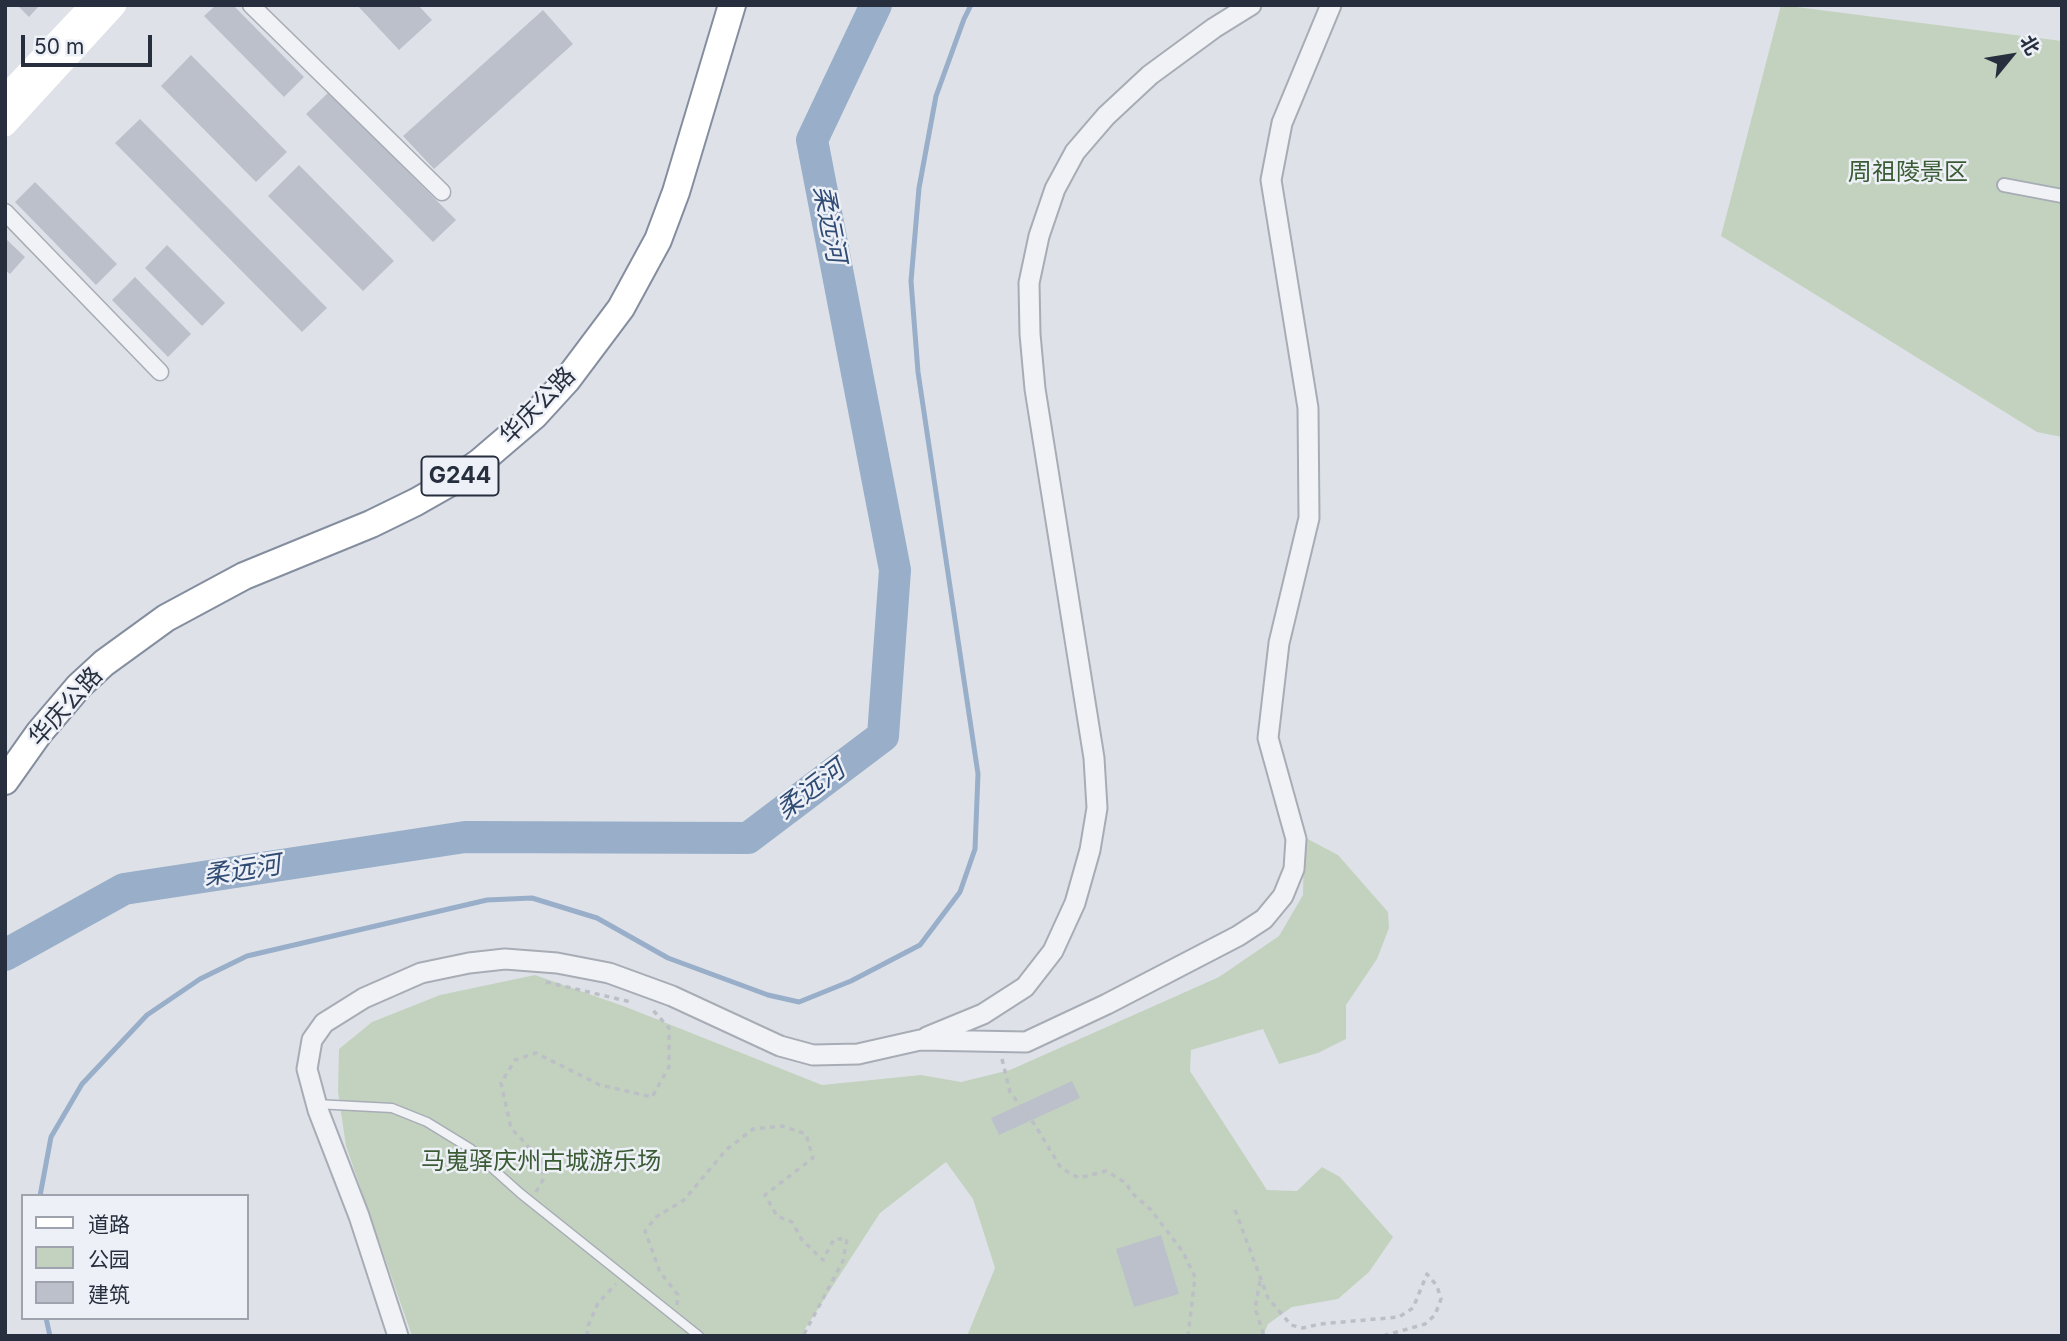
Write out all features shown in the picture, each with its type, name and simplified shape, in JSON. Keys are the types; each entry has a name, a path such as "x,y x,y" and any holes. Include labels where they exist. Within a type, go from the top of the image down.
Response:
{"highway":[{"name":"华庆公路","path":"5,766 72,681 97,657 142,623 193,592 242,568 366,517 446,475 496,438 544,392 587,341 614,303 650,236 667,191 723,5"},
{"name":"华庆公路","path":"5,780 39,733 79,687 138,637 198,599 282,560 371,524 453,481 502,445 535,415 567,380 621,308 657,240 676,192 732,5"}],"main road":[{"path":"5,97 92,5"},
{"path":"5,124 115,5"}],"street":[{"path":"251,5 442,192"},
{"path":"398,1336 359,1216 316,1104 307,1069 312,1040 324,1023 364,998 421,973 493,961 557,963 609,973 672,996 780,1046 813,1055 858,1054 920,1040 983,1014 1025,987 1053,951 1075,902 1090,850 1097,808 1094,758 1035,389 1029,283 1039,236 1055,189 1075,152 1106,116 1150,75 1214,28 1251,5"},
{"path":"920,1040 1026,1042 1107,1004 1238,936 1270,912 1283,896 1294,869 1296,839 1268,738 1279,643 1309,518 1308,408 1271,180 1282,124 1331,5"},
{"path":"2004,185 2062,196"},
{"path":"5,212 160,372"}],"lane":[{"path":"316,1104 392,1108 427,1122 471,1149 530,1201 699,1336"}],"path":[{"path":"534,979 637,1003"},
{"path":"530,1201 544,1178 541,1160 510,1128 501,1083 515,1060 536,1053 600,1085 652,1097 669,1067 669,1028 650,1007"},
{"path":"998,1042 1010,1092 1035,1125 1061,1168 1079,1178 1106,1171 1126,1183 1184,1252 1195,1277 1188,1336"},
{"path":"676,1316 678,1295 660,1272 645,1231 656,1217 684,1199 726,1150 753,1129 782,1126 806,1134 813,1158 765,1195 777,1216 792,1222 802,1240 822,1260 834,1239 847,1239 843,1261 803,1336"},
{"path":"1236,1210 1268,1298 1291,1325 1303,1328 1399,1317 1413,1308 1427,1274 1437,1286 1441,1299 1435,1315 1424,1324 1382,1336"},
{"path":"587,1336 588,1326 598,1303 624,1275"},
{"path":"1260,1279 1255,1308 1264,1336"}],"green space":[{"name":"周祖陵景区","path":"1781,5 2062,41 2062,437 2037,432 1721,236"},
{"name":"马嵬驿庆州古城游乐场","path":"1304,837 1338,855 1388,912 1389,928 1377,959 1346,1005 1346,1039 1318,1053 1279,1064 1263,1029 1191,1050 1190,1071 1267,1190 1297,1191 1322,1167 1340,1177 1393,1237 1369,1272 1338,1299 1292,1307 1268,1324 1263,1336 967,1336 995,1268 973,1199 946,1162 880,1213 803,1332 805,1336 412,1336 346,1146 338,1092 339,1049 372,1022 440,995 535,975 626,1007 822,1085 921,1075 961,1082 1010,1070 1219,977 1279,936 1303,895"}],"building":[{"path":"40,5 29,17 19,7"},
{"path":"216,5 233,5 304,77 284,97 204,16"},
{"path":"357,5 418,5 432,20 399,50"},
{"path":"543,10 573,44 434,169 403,136"},
{"path":"191,55 287,152 256,182 161,86"},
{"path":"329,92 456,220 433,242 306,114"},
{"path":"140,119 327,308 302,332 115,143"},
{"path":"299,165 394,261 363,291 268,196"},
{"path":"35,182 117,264 96,285 15,202"},
{"path":"5,238 25,257 10,274 5,270"},
{"path":"167,245 225,303 202,326 145,268"},
{"path":"135,277 191,334 168,357 112,300"},
{"path":"1072,1081 1080,1098 999,1135 991,1118"},
{"path":"1161,1235 1179,1294 1134,1307 1116,1249"}],"waterway":[{"name":"柔远河","path":"5,955 124,889 465,837 748,838 883,736 895,570 812,140 876,5"},
{"path":"40,1194 51,1137 82,1084 147,1015 200,979 247,956 487,900 532,898 597,918 668,958 768,995 799,1002 851,981 920,945 960,892 975,849 978,774 918,372 911,281 919,188 936,96 971,5"},
{"path":"46,1320 50,1336"}]}
